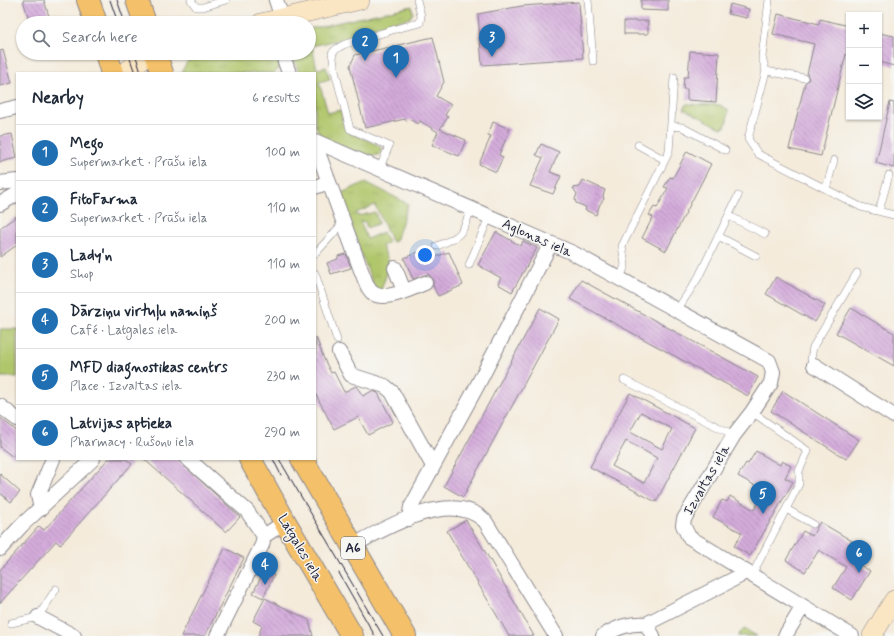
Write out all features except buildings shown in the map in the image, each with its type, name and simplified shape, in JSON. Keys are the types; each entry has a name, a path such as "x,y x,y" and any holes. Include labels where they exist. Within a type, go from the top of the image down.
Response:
{"highway":[{"path":"88,0 94,16"},
{"path":"137,0 143,16"},
{"path":"108,60 112,72"},
{"path":"157,60 162,72"},
{"name":"Latgales iela","path":"251,460 351,636"},
{"name":"A6","path":"303,460 405,636"}],"street":[{"path":"273,16 276,0"},
{"path":"293,16 360,0"},
{"path":"125,72 141,60"},
{"path":"284,60 289,72"},
{"path":"0,111 16,107"},
{"name":"Aglonas iela","path":"316,141 550,245 573,253 751,350"},
{"path":"316,147 343,223 370,290 375,295 381,297 404,291 425,283"},
{"path":"0,183 16,181"},
{"path":"316,186 329,182"},
{"path":"0,204 16,195"},
{"path":"409,519 411,507 550,245"},
{"path":"395,268 404,291"},
{"path":"338,346 351,375 385,386 392,392 433,466"},
{"name":"Izvaltas iela","path":"751,350 769,361 773,372 771,383 752,412 734,435 684,519 683,525 689,537 852,636"},
{"path":"814,365 894,416"},
{"path":"0,406 16,418"},
{"path":"41,508 38,495 52,460"},
{"path":"0,549 22,525 92,460"},
{"path":"189,460 247,511 264,536"},
{"path":"352,546 422,513 440,508 465,509 479,515 485,521 556,636"},
{"path":"217,636 262,545 264,536 285,522"},
{"path":"603,636 618,627 631,623 649,630 738,577 748,573"},
{"path":"872,636 894,600"},
{"path":"785,636 803,606"},
{"path":"38,618 74,636"}],"lane":[{"path":"191,0 196,7 203,7 226,0"},
{"path":"379,170 389,146 350,129 332,53 342,44 420,23 421,16 417,0"},
{"path":"588,0 593,61"},
{"path":"769,0 762,57 766,71 748,139 758,154 861,207 894,215"},
{"path":"766,71 804,78"},
{"path":"620,279 625,267 622,246 670,149 674,77"},
{"path":"672,126 682,127 725,150"},
{"path":"638,145 665,160"},
{"path":"826,189 834,160"},
{"path":"879,211 889,175"},
{"path":"677,310 698,278 738,196"},
{"path":"437,246 453,240 462,232 471,209"},
{"path":"728,216 765,234"},
{"path":"469,265 488,217"},
{"path":"316,253 343,223"},
{"path":"718,236 756,256"},
{"path":"814,365 811,359 813,347 858,273"},
{"path":"316,276 338,346"},
{"path":"624,380 734,435"},
{"path":"748,573 799,484 799,471 808,451 752,412"},
{"path":"786,509 813,524"},
{"path":"11,623 38,618 56,589"}],"green space":[{"path":"412,6 413,13 410,18 374,27 359,35 316,45 316,27"},
{"path":"190,60 277,60 280,68 275,72 182,72 187,62"},
{"path":"294,60 315,60 317,69 326,67 330,79 319,82 328,113 340,110 346,131 378,145 381,148 381,153 379,155 363,156 325,140 316,126 316,72 299,72"},
{"path":"686,104 720,105 728,110 725,127 721,128 684,109"},
{"path":"366,182 408,204 396,241 392,242 375,205 356,213 358,216 375,212 379,223 367,228 365,222 360,221 367,239 383,232 388,243 382,246 390,264 380,293 376,291 337,195"},
{"path":"0,329 16,329 16,377 0,377"},
{"path":"744,629 757,636 737,636"}],"tram line":[{"path":"110,0 116,16"},
{"path":"117,0 123,16"},
{"path":"130,60 135,72"},
{"path":"137,60 141,72"},
{"path":"274,460 281,475"},
{"path":"280,460 383,636"},
{"path":"339,573 375,636"}],"place":[{"name":"Lady'n","path":"492,57"},
{"name":"FitoFarma","path":"365,61"},
{"name":"Mego","path":"396,78"},
{"name":"MFD diagnostikas centrs","path":"763,514"},
{"name":"Latvijas aptieka","path":"859,573"},
{"name":"Dārziņu virtuļu namiņš","path":"265,585"}]}
